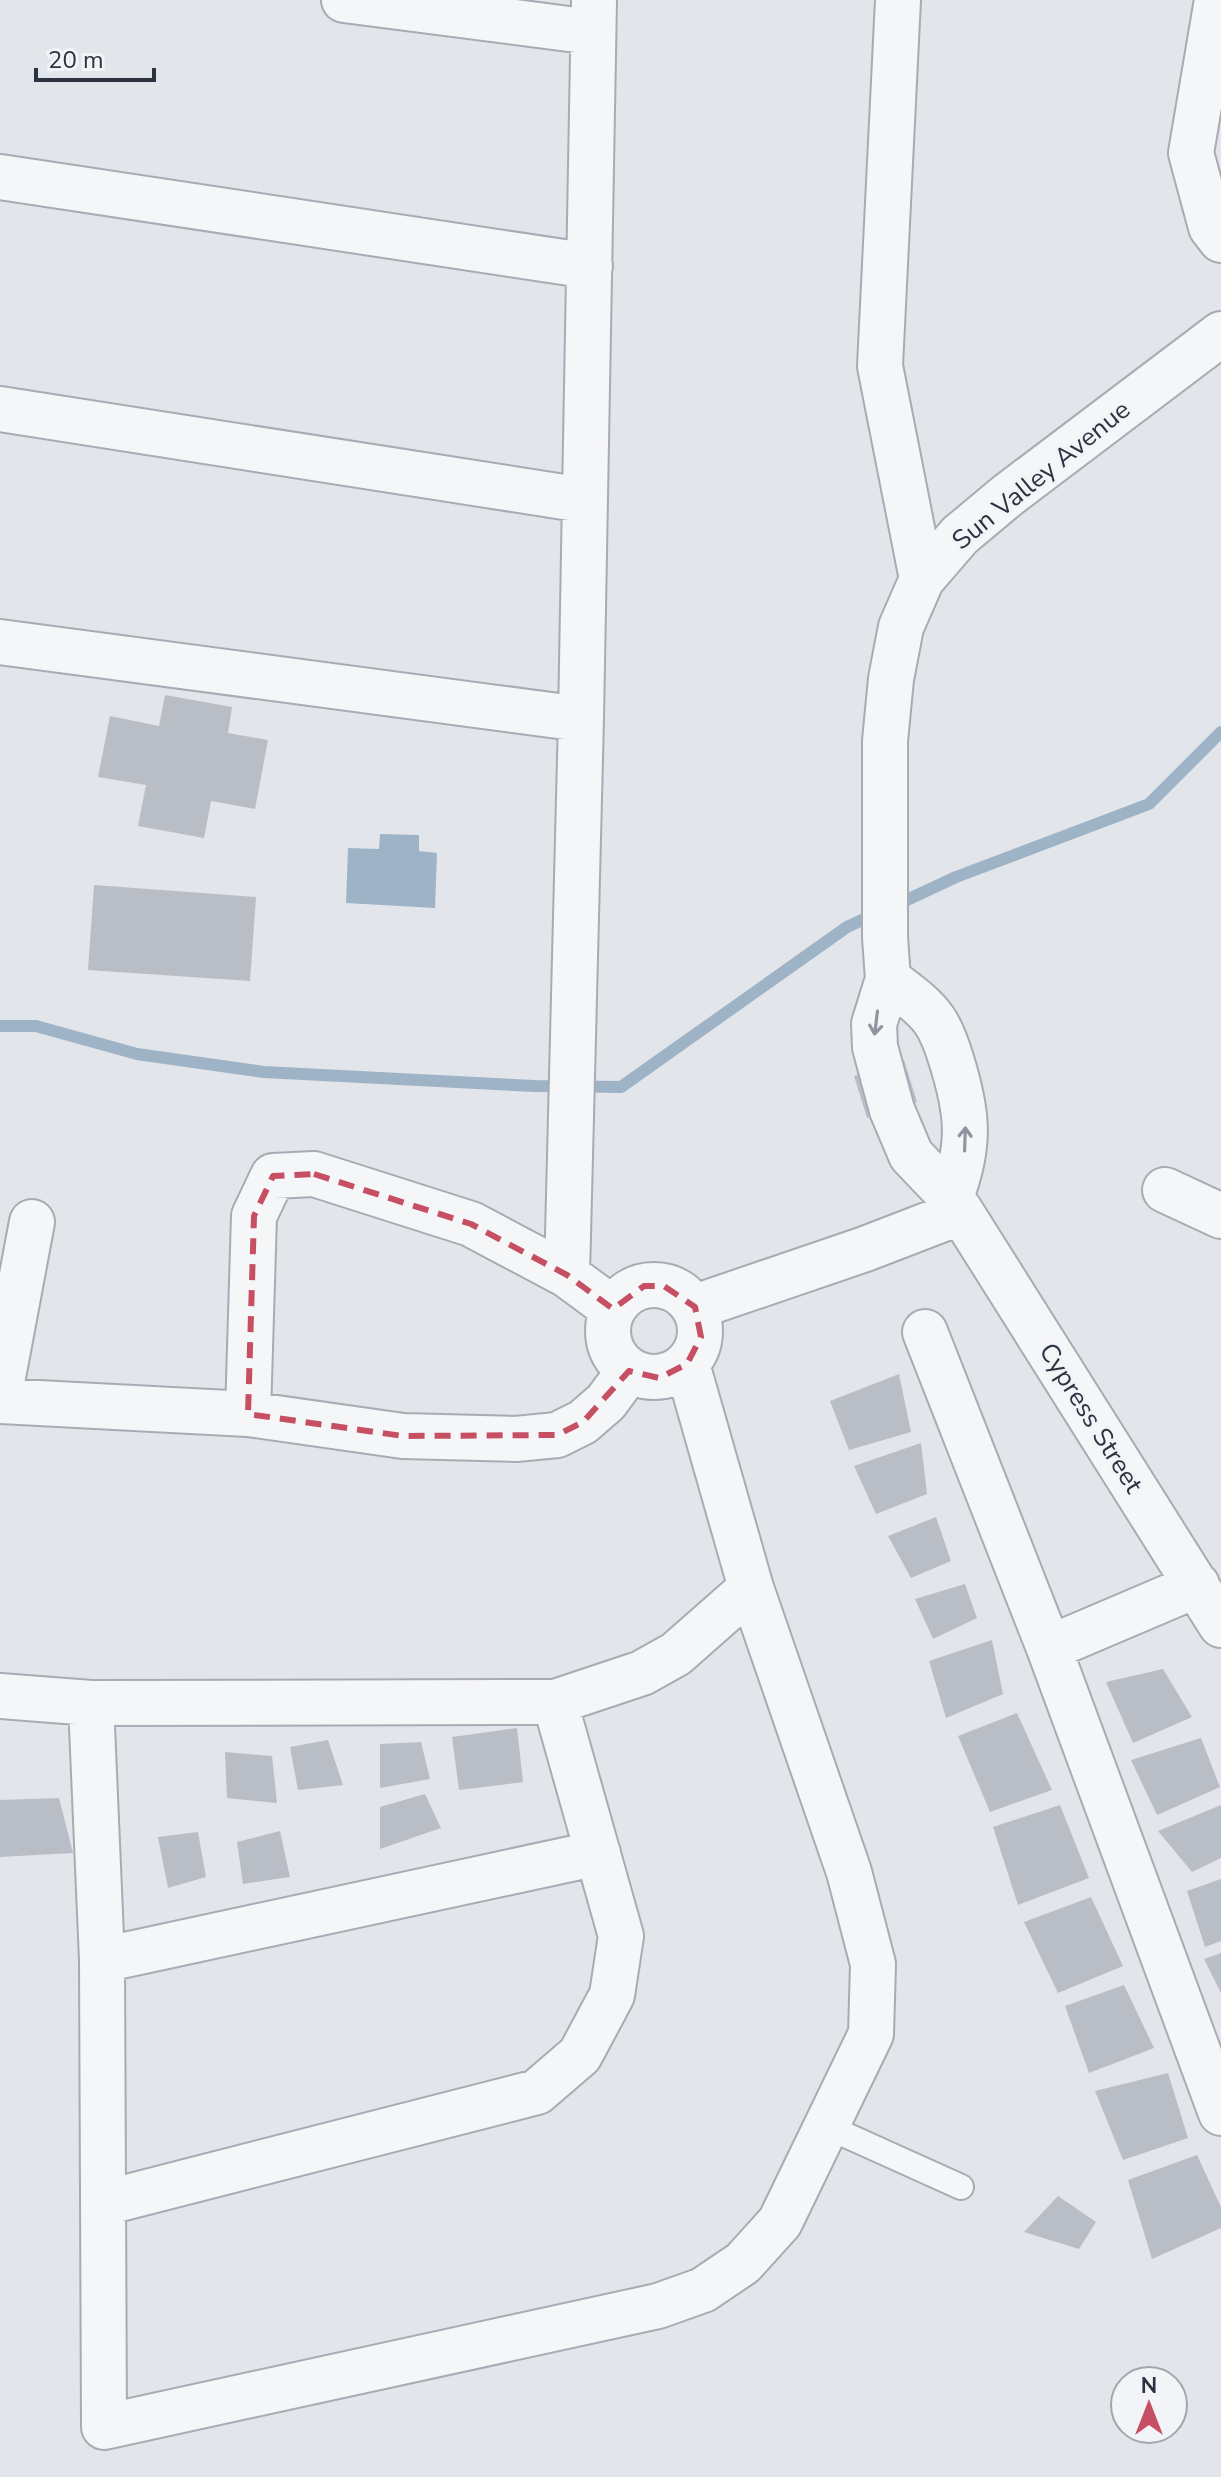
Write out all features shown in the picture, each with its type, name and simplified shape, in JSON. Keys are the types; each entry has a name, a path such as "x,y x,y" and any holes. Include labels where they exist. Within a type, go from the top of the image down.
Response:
{"street":[{"path":"344,0 593,16 581,719 567,1275"},
{"path":"898,0 880,366 922,579"},
{"path":"1217,0 1191,153 1211,227 1221,240"},
{"path":"0,177 590,266"},
{"name":"Sun Valley Avenue","path":"956,1204 911,1155 900,1133 875,1047 874,1024 886,958 883,847 885,741 891,679 901,627 922,579 960,535 1008,495 1221,334"},
{"path":"0,409 583,500"},
{"path":"0,642 581,719"},
{"path":"695,1307 865,1249 956,1204 966,1139 963,1106 950,1057 934,1019 886,958"},
{"path":"248,1414 254,1216 273,1176 314,1174 471,1224 567,1275 613,1309"},
{"path":"1165,1190 1221,1216"},
{"name":"Cypress Street","path":"956,1204 1221,1625"},
{"path":"0,1393 32,1222"},
{"path":"644,1286 664,1286 682,1293 695,1307 701,1337 696,1352 674,1374 659,1378 644,1377 629,1371 616,1359 608,1343 607,1325 613,1309 626,1293 644,1286"},
{"path":"925,1332 1049,1648 1221,2113"},
{"path":"91,1703 102,1960 104,2427 658,2306 703,2290 743,2263 780,2222 871,2034 873,1964 849,1872 751,1588 687,1364"},
{"path":"0,1401 248,1414 403,1436 530,1438 557,1435 583,1422 606,1402 629,1371"},
{"path":"1049,1648 1197,1585"},
{"path":"0,1696 91,1703 555,1702 642,1673 676,1654 751,1588"},
{"path":"104,2203 537,2092 580,2055 612,1995 621,1936 555,1702"},
{"path":"102,1960 598,1853"}],"lane":[{"path":"828,2127 961,2187"}],"highlighted area":[{"path":"314,1174 471,1224 567,1275 613,1309 644,1286 664,1286 695,1307 701,1337 687,1364 659,1378 629,1371 583,1422 557,1435 403,1436 248,1414 254,1216 273,1176"}],"water":[{"path":"380,834 419,835 419,851 437,853 435,908 346,903 348,848 379,849"}],"building":[{"path":"165,695 232,707 228,733 268,740 255,809 211,801 204,838 138,826 146,785 98,777 110,716 159,726"},
{"path":"94,885 256,897 250,981 88,970"},
{"path":"904,1060 917,1102 867,1118 854,1076"},
{"path":"899,1374 911,1432 849,1450 830,1401"},
{"path":"921,1443 927,1494 876,1514 854,1466"},
{"path":"936,1517 951,1561 911,1578 888,1536"},
{"path":"965,1584 977,1618 933,1639 915,1599"},
{"path":"992,1640 1003,1694 946,1718 929,1661"},
{"path":"1163,1669 1192,1717 1133,1743 1106,1682"},
{"path":"1017,1713 1052,1790 990,1812 958,1736"},
{"path":"517,1728 523,1782 459,1790 452,1737"},
{"path":"1201,1738 1220,1787 1157,1815 1131,1760"},
{"path":"328,1740 343,1785 298,1790 290,1747"},
{"path":"421,1742 430,1779 380,1788 380,1744"},
{"path":"225,1752 272,1756 277,1803 227,1798"},
{"path":"425,1794 441,1828 380,1849 380,1807"},
{"path":"59,1798 73,1853 0,1857 0,1800"},
{"path":"1060,1805 1089,1878 1018,1905 993,1827"},
{"path":"1221,1805 1221,1858 1192,1872 1158,1831"},
{"path":"280,1831 290,1877 243,1884 237,1842"},
{"path":"198,1832 206,1877 168,1888 158,1837"},
{"path":"1221,1879 1221,1941 1205,1947 1187,1891"},
{"path":"1091,1897 1123,1966 1058,1993 1024,1922"},
{"path":"1221,1953 1221,1993 1204,1959"},
{"path":"1124,1985 1154,2048 1089,2073 1065,2006"},
{"path":"1168,2073 1188,2138 1123,2160 1095,2091"},
{"path":"1197,2155 1221,2207 1221,2228 1152,2259 1128,2180"},
{"path":"1058,2196 1096,2222 1079,2249 1024,2232"}],"waterway":[{"path":"894,906 956,877 1149,804 1221,732"},
{"path":"0,1026 36,1026 137,1054 264,1072 534,1086 621,1087 847,927 877,913"}]}
